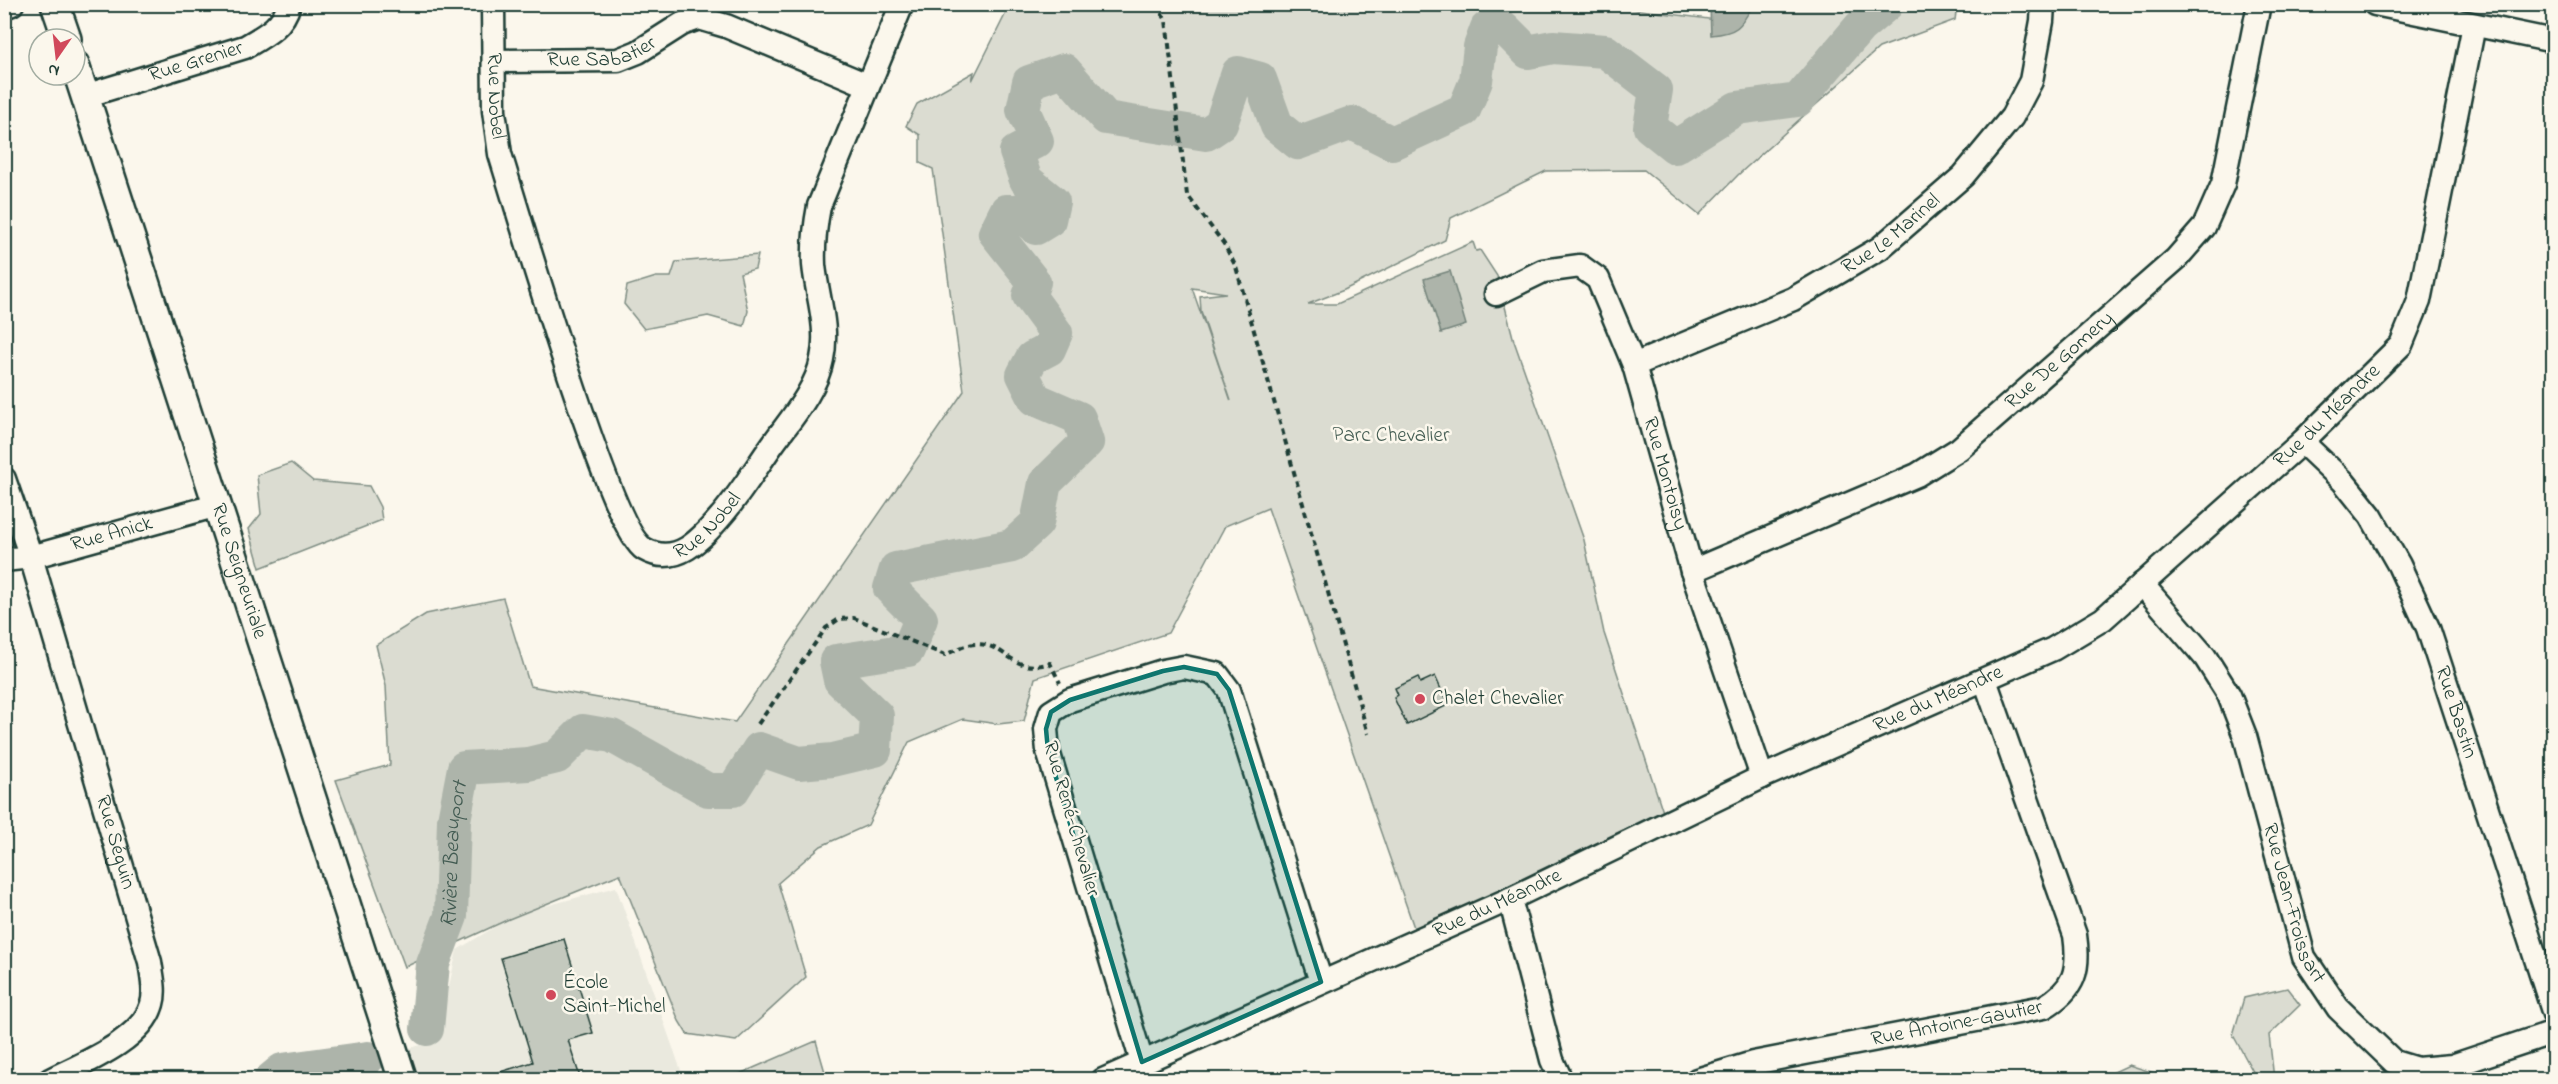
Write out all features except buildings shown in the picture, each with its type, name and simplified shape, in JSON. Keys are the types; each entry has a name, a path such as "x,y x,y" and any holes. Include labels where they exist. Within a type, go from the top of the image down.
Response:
{"street":[{"path":"4,7 12,4"},
{"path":"56,4 63,27"},
{"name":"Rue Grenier","path":"85,96 245,47 269,33 285,18 289,4"},
{"name":"Rue Nobel","path":"493,4 494,111 500,154 582,414 628,530 641,547 658,555 678,553 699,542 729,506 809,392 822,359 824,316 814,267 813,237 819,206 902,4"},
{"name":"Rue Le Marinel","path":"1634,365 1793,299 1880,248 1963,176 2012,117 2031,81 2043,4"},
{"name":"Rue De Gomery","path":"1692,571 1917,475 1959,449 2176,259 2204,227 2223,184 2259,4"},
{"path":"2375,4 2553,41"},
{"name":"Rue Sabatier","path":"495,61 618,60 638,52 682,24 699,18 726,26 867,85"},
{"name":"Rue du Méandre","path":"1103,1080 1510,899 1762,777 2053,649 2103,619 2302,442 2401,345 2419,301 2474,25"},
{"name":"Rue Seigneuriale","path":"82,87 403,1080"},
{"name":"Rue Montoisy","path":"1496,294 1543,271 1580,266 1598,279 1634,365 1692,571 1762,777"},
{"name":"Rue Bastin","path":"2302,442 2343,481 2371,516 2399,565 2428,628 2553,1014"},
{"name":"Rue Séguin","path":"4,479 31,557 150,963 154,987 152,1005 141,1023 116,1048 50,1080"},
{"name":"Rue Anick","path":"4,560 31,557 218,505"},
{"name":"Rue Jean-Froissart","path":"2142,584 2205,657 2229,695 2245,736 2304,957 2337,1008 2394,1062 2417,1069 2452,1066 2553,1032"},
{"name":"Rue René-Chevalier","path":"1142,1062 1048,751 1046,729 1051,712 1070,700 1163,671 1184,667 1217,674 1229,690 1320,982"},
{"name":"Rue Antoine-Gautier","path":"1697,1080 1753,1063 2044,1007 2061,997 2073,979 2078,958 2075,935 1985,680"},
{"path":"1510,899 1552,1060 1561,1080"}],"path":[{"path":"1156,4 1166,20 1187,195 1224,244 1236,267 1368,735"},
{"path":"758,724 826,628 839,619 854,618 945,655 973,644 989,645 1020,664 1035,668 1050,663"}],"highlighted area":[{"path":"1184,667 1217,674 1229,690 1321,982 1142,1062 1048,751 1046,729 1051,712 1070,700 1163,671"}],"shaded area":[{"path":"1710,4 1753,5 1737,28 1727,33 1711,35"},
{"path":"1450,271 1466,325 1441,333 1424,279"},
{"name":"École Saint-Michel","path":"616,887 684,1079 403,1079 394,1052 437,1041 457,950 516,914"}],"green space":[{"name":"Parc Chevalier","path":"1594,4 1716,20 1717,5 1957,5 1955,20 1879,48 1738,175 1699,215 1644,170 1546,171 1451,218 1445,240 1344,290 1308,304 1337,304 1473,242 1476,251 1480,250 1497,276 1514,341 1584,540 1604,633 1667,824 1418,939 1268,508 1225,526 1168,633 1035,678 1024,721 998,724 963,719 909,742 868,825 821,846 778,883 806,977 736,1041 687,1034 679,1021 620,874 509,919 405,967 336,780 390,765 386,686 376,645 426,614 503,598 530,686 735,722 964,391 933,169 920,163 920,135 906,126 917,104 974,72 972,81 1010,5","holes":["1192,288 1226,293 1200,296 1201,311 1231,401"]},
{"path":"758,255 755,269 740,273 748,311 744,326 708,316 644,329 624,304 627,286 656,277 671,277 676,262"},
{"path":"291,463 313,481 369,486 380,507 382,520 260,568 249,529 261,514 257,475"},
{"path":"2287,988 2300,1005 2269,1035 2274,1079 2257,1079 2233,1035 2244,998"},
{"path":"816,1041 827,1079 728,1079"},
{"path":"2129,1065 2173,1079 2099,1079"}],"waterway":[{"name":"Rivière Beauport","path":"427,1029 433,964 451,916 454,820 464,768 528,764 557,757 583,731 612,736 708,790 733,790 759,749 799,763 833,760 875,750 877,716 840,680 836,661 908,650 921,619 890,588 896,569 1012,546 1037,523 1045,483 1087,442 1079,418 1035,399 1023,375 1032,358 1049,349 1056,333 1029,296 1034,282 995,233 1006,211 1016,211 1036,228 1049,220 1053,202 1026,180 1016,152 1037,141 1023,110 1029,82 1064,70 1106,118 1206,134 1221,124 1238,73 1260,79 1277,126 1298,143 1352,123 1392,143 1464,110 1476,81 1480,47 1487,28 1504,28 1528,52 1553,47 1605,51 1656,90 1650,127 1675,147 1737,108 1798,100 1860,27 1887,4"},
{"name":"Rivière Beauport","path":"270,1080 282,1070 368,1058"}],"place":[{"name":"Chalet Chevalier","path":"1420,699"},
{"name":"École Saint-Michel","path":"551,995"}]}
